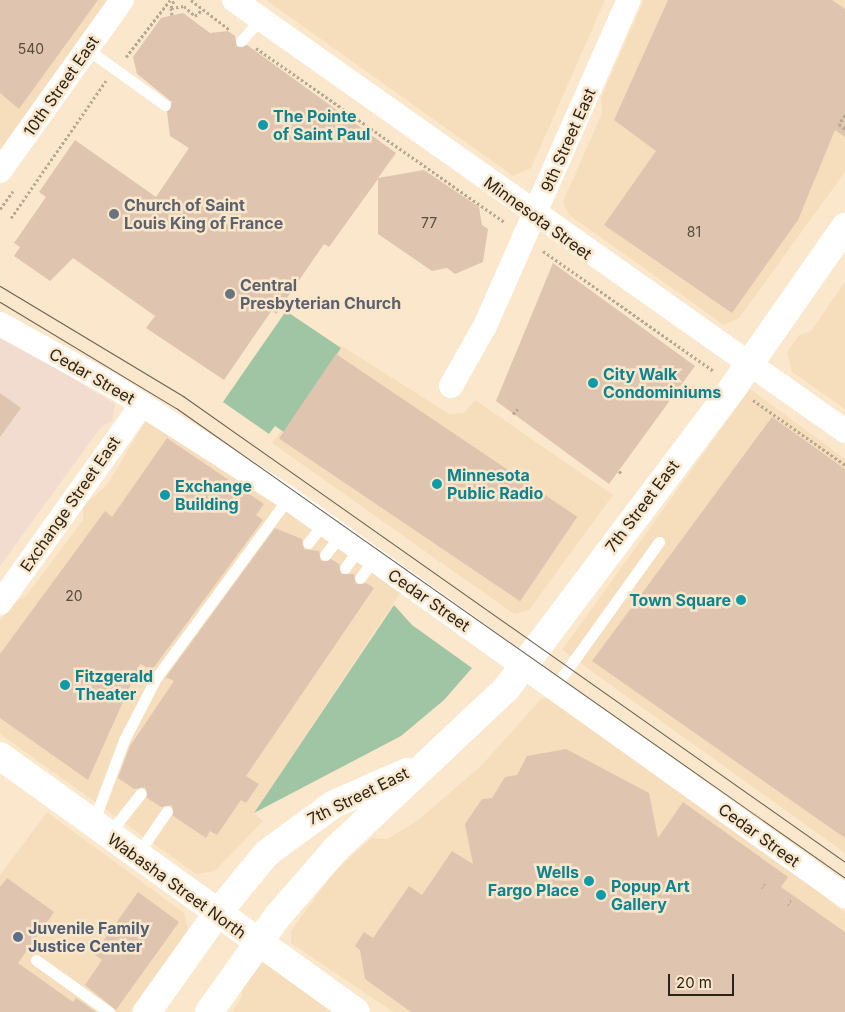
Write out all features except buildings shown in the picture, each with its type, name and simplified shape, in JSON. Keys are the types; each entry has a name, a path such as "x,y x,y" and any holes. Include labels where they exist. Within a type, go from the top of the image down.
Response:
{"main road":[{"name":"7th Street East","path":"209,1012 306,881 420,766 487,710 524,666 740,375 845,227"},
{"name":"Wabasha Street North","path":"0,756 216,915 356,1012"},
{"name":"7th Street East","path":"147,1012 216,915 267,853 301,825 420,766"}],"street":[{"name":"10th Street East","path":"0,172 122,0"},
{"name":"Minnesota Street","path":"234,0 535,216 740,375 845,431"},
{"name":"9th Street East","path":"451,386 468,364 629,0"},
{"name":"Cedar Street","path":"0,324 142,406 288,498 351,550 524,666 845,896"},
{"name":"Exchange Street East","path":"0,603 142,406"}],"lane":[{"path":"242,40 260,19"},
{"path":"87,49 165,105"},
{"path":"100,830 124,740 156,678 288,498"},
{"path":"554,688 659,542"},
{"path":"308,543 351,550"},
{"path":"325,555 351,550"},
{"path":"345,568 351,550"},
{"path":"100,830 141,793"},
{"path":"136,857 167,811"},
{"path":"36,960 109,1012"}],"path":[{"path":"11,218 115,69 170,0"},
{"path":"172,15 171,8 174,0"},
{"path":"191,0 242,40 503,221"},
{"path":"171,8 184,6 195,16 202,10"},
{"path":"845,115 839,124 845,129"},
{"path":"548,254 740,375 845,465"},
{"path":"513,414 518,410"}],"shaded area":[{"path":"0,0 108,0 0,151"},
{"path":"266,0 605,0 531,168 513,176"},
{"path":"644,0 845,0 845,172 739,318 724,325 569,215 563,202 602,113 601,98"},
{"path":"845,282 845,409 792,372 787,352 799,335 811,331"},
{"path":"0,335 115,404 112,421 101,427 0,566"},
{"name":"Minnesota Public Radio","path":"342,346 449,414 464,413 475,400 613,495 529,610 514,614 272,443"},
{"name":"Town Square","path":"750,389 845,459 845,853 562,650"},
{"path":"145,422 159,422 401,592 254,813 263,821 215,871 196,874 0,734 0,621 14,602 26,596 83,520 83,506 107,485"},
{"name":"Wells Fargo Place","path":"551,698 811,877 827,899 845,913 845,1012 393,1012 291,943 291,931 333,873 372,838 387,839 417,821 481,766 541,699"},
{"path":"47,812 184,913 188,930 129,1012 0,1012 0,875"},
{"path":"263,962 342,1012 232,1012 242,997 241,989"}],"green space":[{"path":"286,311 341,348 284,432 275,426 269,434 223,402"},
{"path":"394,605 412,625 472,668 444,700 401,736 254,813"}],"tram line":[{"path":"0,286 183,396 845,862"},
{"path":"0,302 176,408 845,878"}],"place":[{"name":"The Pointe of Saint Paul","path":"263,125"},
{"name":"Church of Saint Louis King of France","path":"114,214"},
{"name":"Central Presbyterian Church","path":"230,294"},
{"name":"City Walk Condominiums","path":"593,383"},
{"name":"Minnesota Public Radio","path":"437,484"},
{"name":"Exchange Building","path":"165,495"},
{"name":"Town Square","path":"741,600"},
{"name":"Fitzgerald Theater","path":"65,685"},
{"name":"Wells Fargo Place","path":"589,881"},
{"name":"Popup Art Gallery","path":"601,895"},
{"name":"Juvenile Family Justice Center","path":"18,937"}]}
